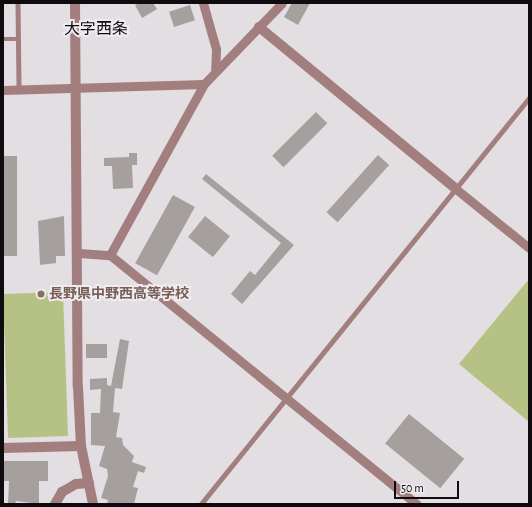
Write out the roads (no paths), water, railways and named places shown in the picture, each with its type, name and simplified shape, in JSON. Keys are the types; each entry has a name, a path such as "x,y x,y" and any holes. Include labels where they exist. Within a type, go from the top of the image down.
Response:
{"street":[{"path":"75,3 78,89 81,446 93,504"},
{"path":"203,3 216,48 215,72"},
{"path":"110,255 204,84 282,3"},
{"path":"259,28 529,248"},
{"path":"3,90 78,89 204,84"},
{"path":"79,253 110,255 416,504"},
{"path":"3,448 81,446"},
{"path":"55,504 62,492 76,484 89,483"}],"lane":[{"path":"18,3 19,90"},
{"path":"3,39 18,39"},
{"path":"201,504 529,98"}],"place":[{"name":"長野県中野西高等学校","path":"41,294"}],"district":[{"name":"大字西条","path":"96,29"}]}
